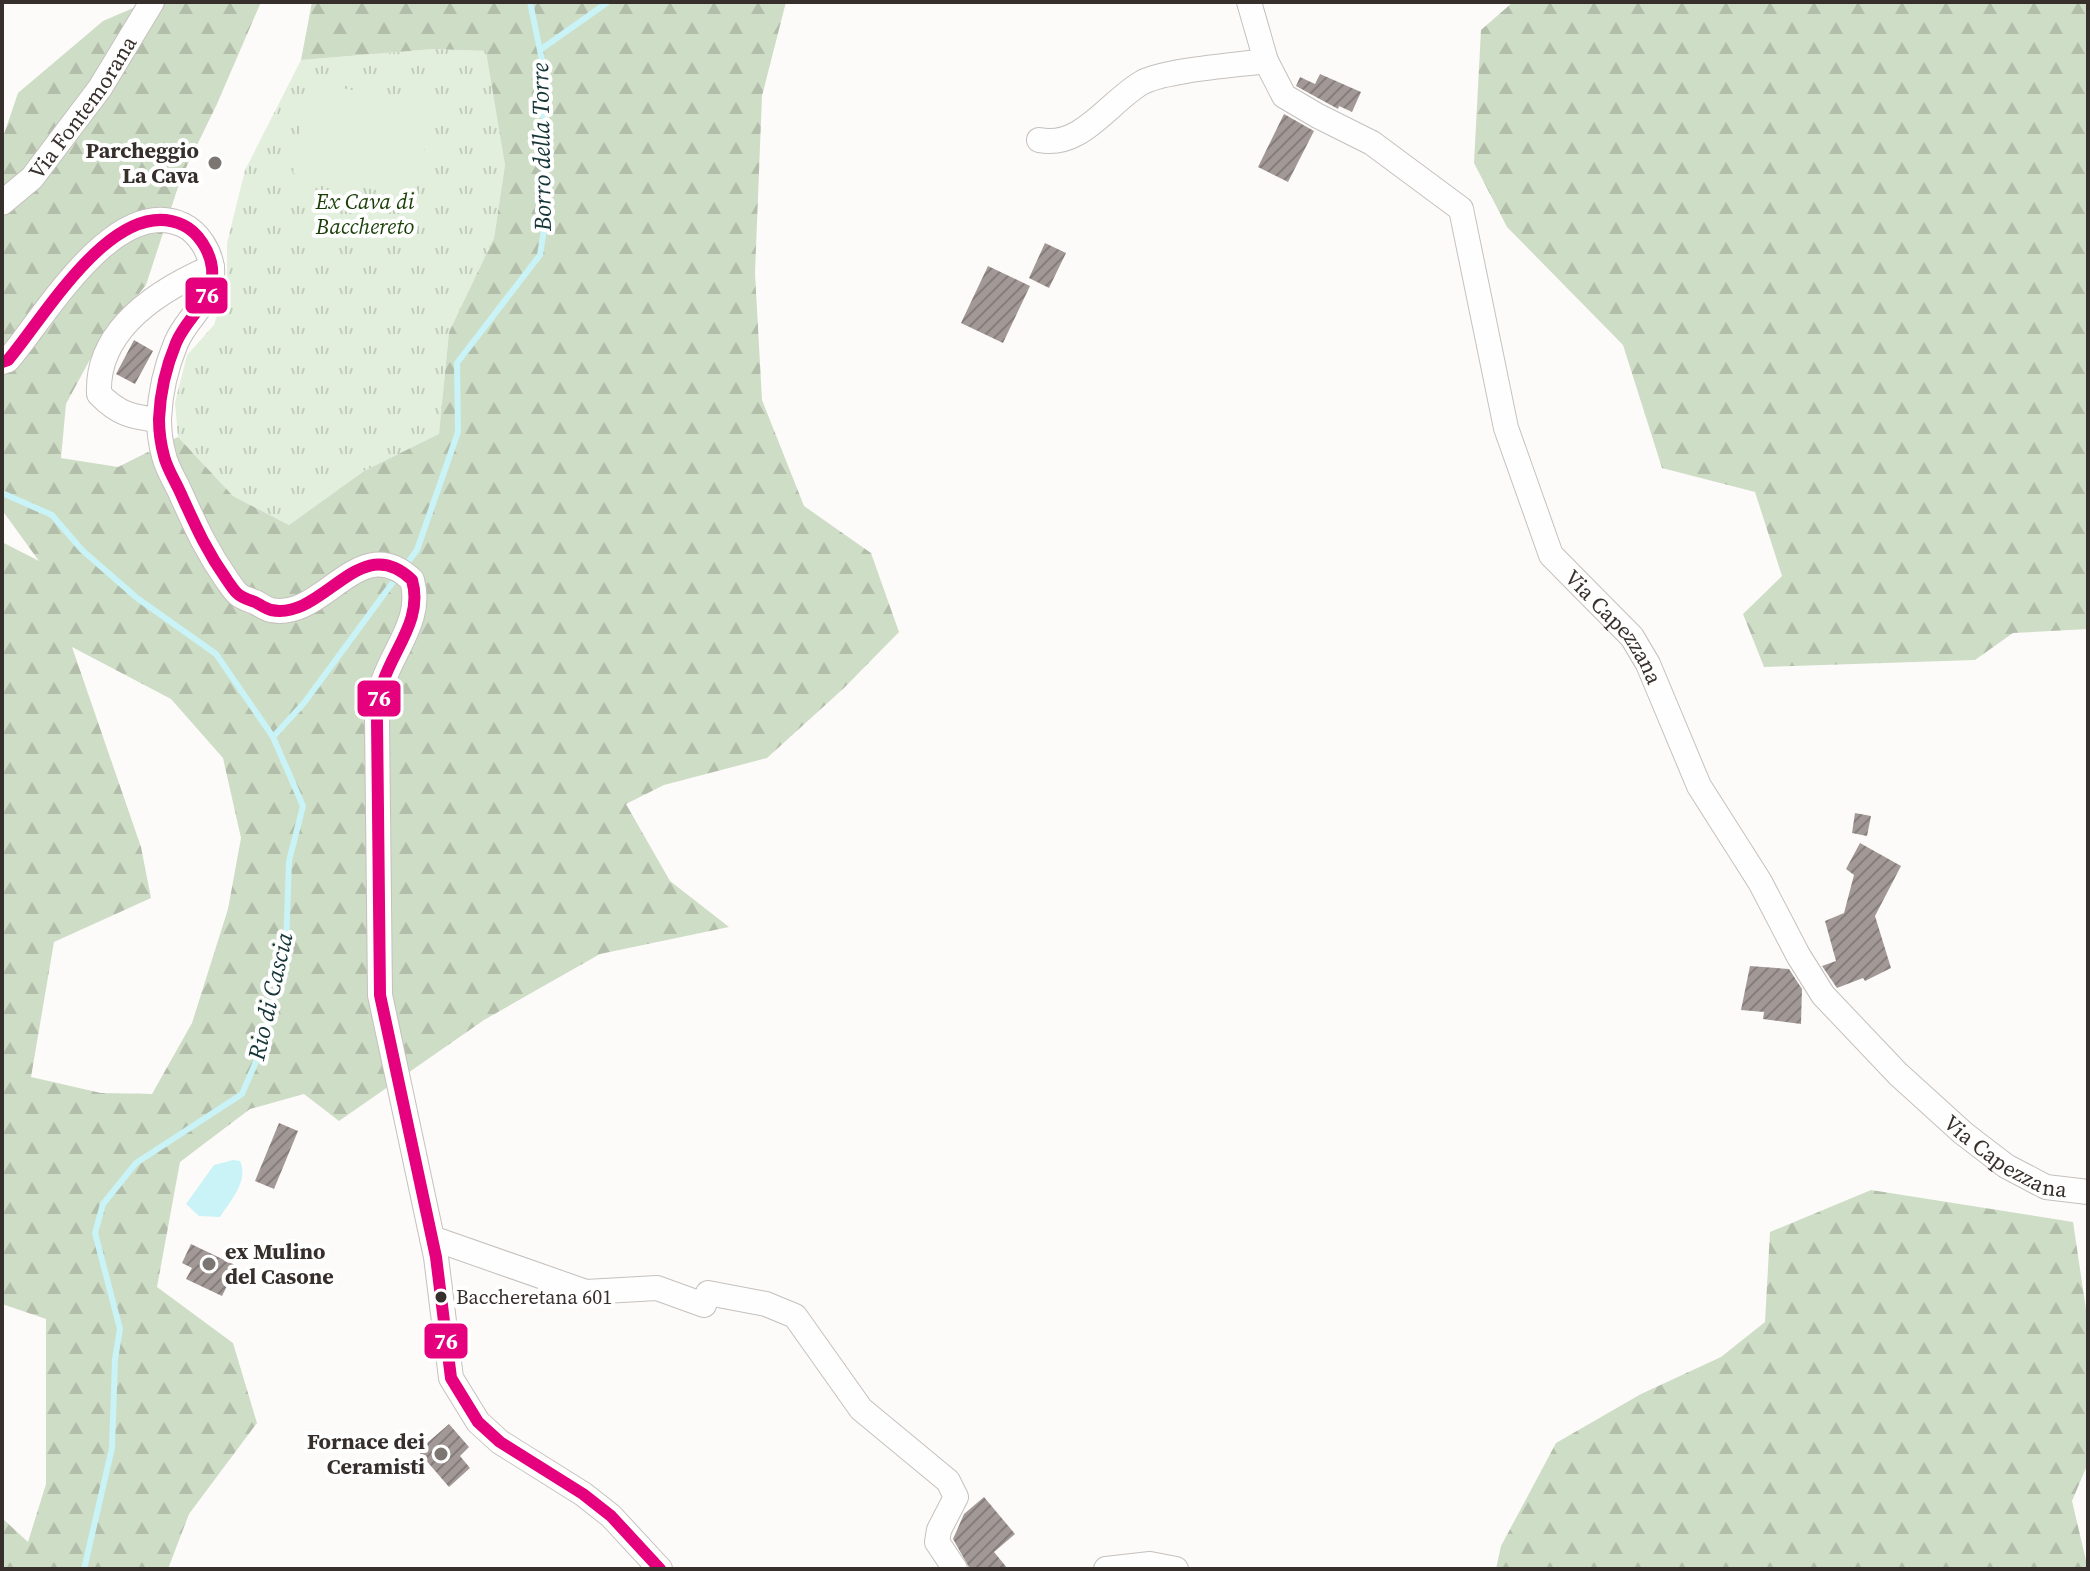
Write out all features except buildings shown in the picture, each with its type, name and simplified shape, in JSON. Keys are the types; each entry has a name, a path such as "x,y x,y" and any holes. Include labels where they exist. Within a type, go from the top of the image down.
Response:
{"street":[{"name":"Via Fontemorana","path":"2,203 32,178 100,88 152,2"},
{"name":"Via Capezzana","path":"1249,2 1266,61 1284,96 1372,143 1461,209 1506,428 1551,555 1632,637 1648,664 1699,786 1760,882 1823,995 1898,1074 1963,1133 2006,1166 2046,1187 2088,1192"},
{"path":"1039,140 1052,143 1068,140 1145,81 1266,61"},
{"path":"2,362 8,360 33,331 64,286 86,262 121,233 149,219 172,220 193,229 203,243 212,267 210,290 198,314 178,338 166,371 159,420 164,456 206,551 238,595 272,610 303,607 364,567 381,564 399,570 412,580 415,607 382,684 377,719 380,995 432,1238 451,1378 478,1422 500,1442 583,1494 611,1516 660,1569"},
{"path":"159,420 135,417 113,408 99,394 98,373 107,349 140,309 160,292 212,267"},
{"path":"432,1238 586,1292 657,1288 704,1305 708,1293 766,1304 795,1316 861,1409 948,1481 956,1497 939,1530 937,1542 955,1569"},
{"path":"1106,1569 1150,1564 1176,1569"}],"green space":[{"path":"147,2 261,2 181,178 146,285 101,339 66,404 61,458 118,467 178,437 233,496 289,525 364,471 439,434 449,332 494,238 505,165 486,51 434,49 301,60 312,2 786,2 762,96 755,273 762,400 804,506 871,553 899,632 844,688 767,758 664,785 626,804 670,881 729,927 600,954 484,1020 339,1121 304,1094 250,1109 180,1162 157,1287 233,1343 257,1423 189,1514 168,1569 2,1569 2,1518 28,1542 46,1484 46,1319 2,1304 2,542 39,561 2,510 2,140 18,93 103,21","holes":["72,647 171,699 223,758 241,838 228,909 192,1023 152,1094 101,1093 31,1077 54,942 151,898 141,847"]},
{"path":"1513,2 2088,2 2088,629 2013,633 1975,660 1764,667 1743,614 1782,576 1755,492 1662,468 1623,345 1507,227 1474,163 1481,30"},
{"name":"Ex Cava di Bacchereto","path":"434,49 487,51 505,165 494,238 449,332 439,435 364,471 289,525 233,496 178,437 175,403 187,355 214,325 227,283 227,243 245,170 301,60"},
{"path":"311,82 433,106 415,198 293,173"},
{"path":"1871,1190 2073,1222 2088,1323 2088,1463 2072,1501 2088,1569 1496,1569 1501,1546 1556,1443 1641,1394 1721,1357 1765,1322 1770,1232"}],"water":[{"path":"240,1161 242,1168 241,1183 234,1197 220,1217 199,1216 186,1204 214,1165"}],"waterway":[{"name":"Borro della Torre","path":"403,569 417,550 458,432 457,363 540,255 545,223 543,65 530,2"},
{"path":"540,50 608,2"},
{"name":"Rio di Cascia","path":"2,493 52,515 82,550 137,598 216,654 273,737 303,806 289,861 286,947 262,1048 242,1094 136,1163 103,1204 95,1233 120,1329 115,1359 112,1448 84,1569"},
{"name":"Borro della Torre","path":"273,737 304,703 396,578"}],"transit line":[{"name":"76","path":"2,362 8,360 61,290 107,243 132,227 157,220 183,225 194,232 206,249 211,262 212,280 205,299 181,333 169,361 161,400 160,433 167,466 220,569 240,595 271,610 290,610 308,603 358,570 375,565 393,567 412,580 414,607 411,620 383,682 377,719 380,995 436,1257 451,1378 478,1422 500,1442 583,1494 611,1516 660,1569"}],"place":[{"name":"Parcheggio La Cava","path":"215,163"},
{"name":"ex Mulino del Casone","path":"209,1264"},
{"name":"Baccheretana 601","path":"441,1297"},
{"name":"Fornace dei Ceramisti","path":"441,1454"}]}
